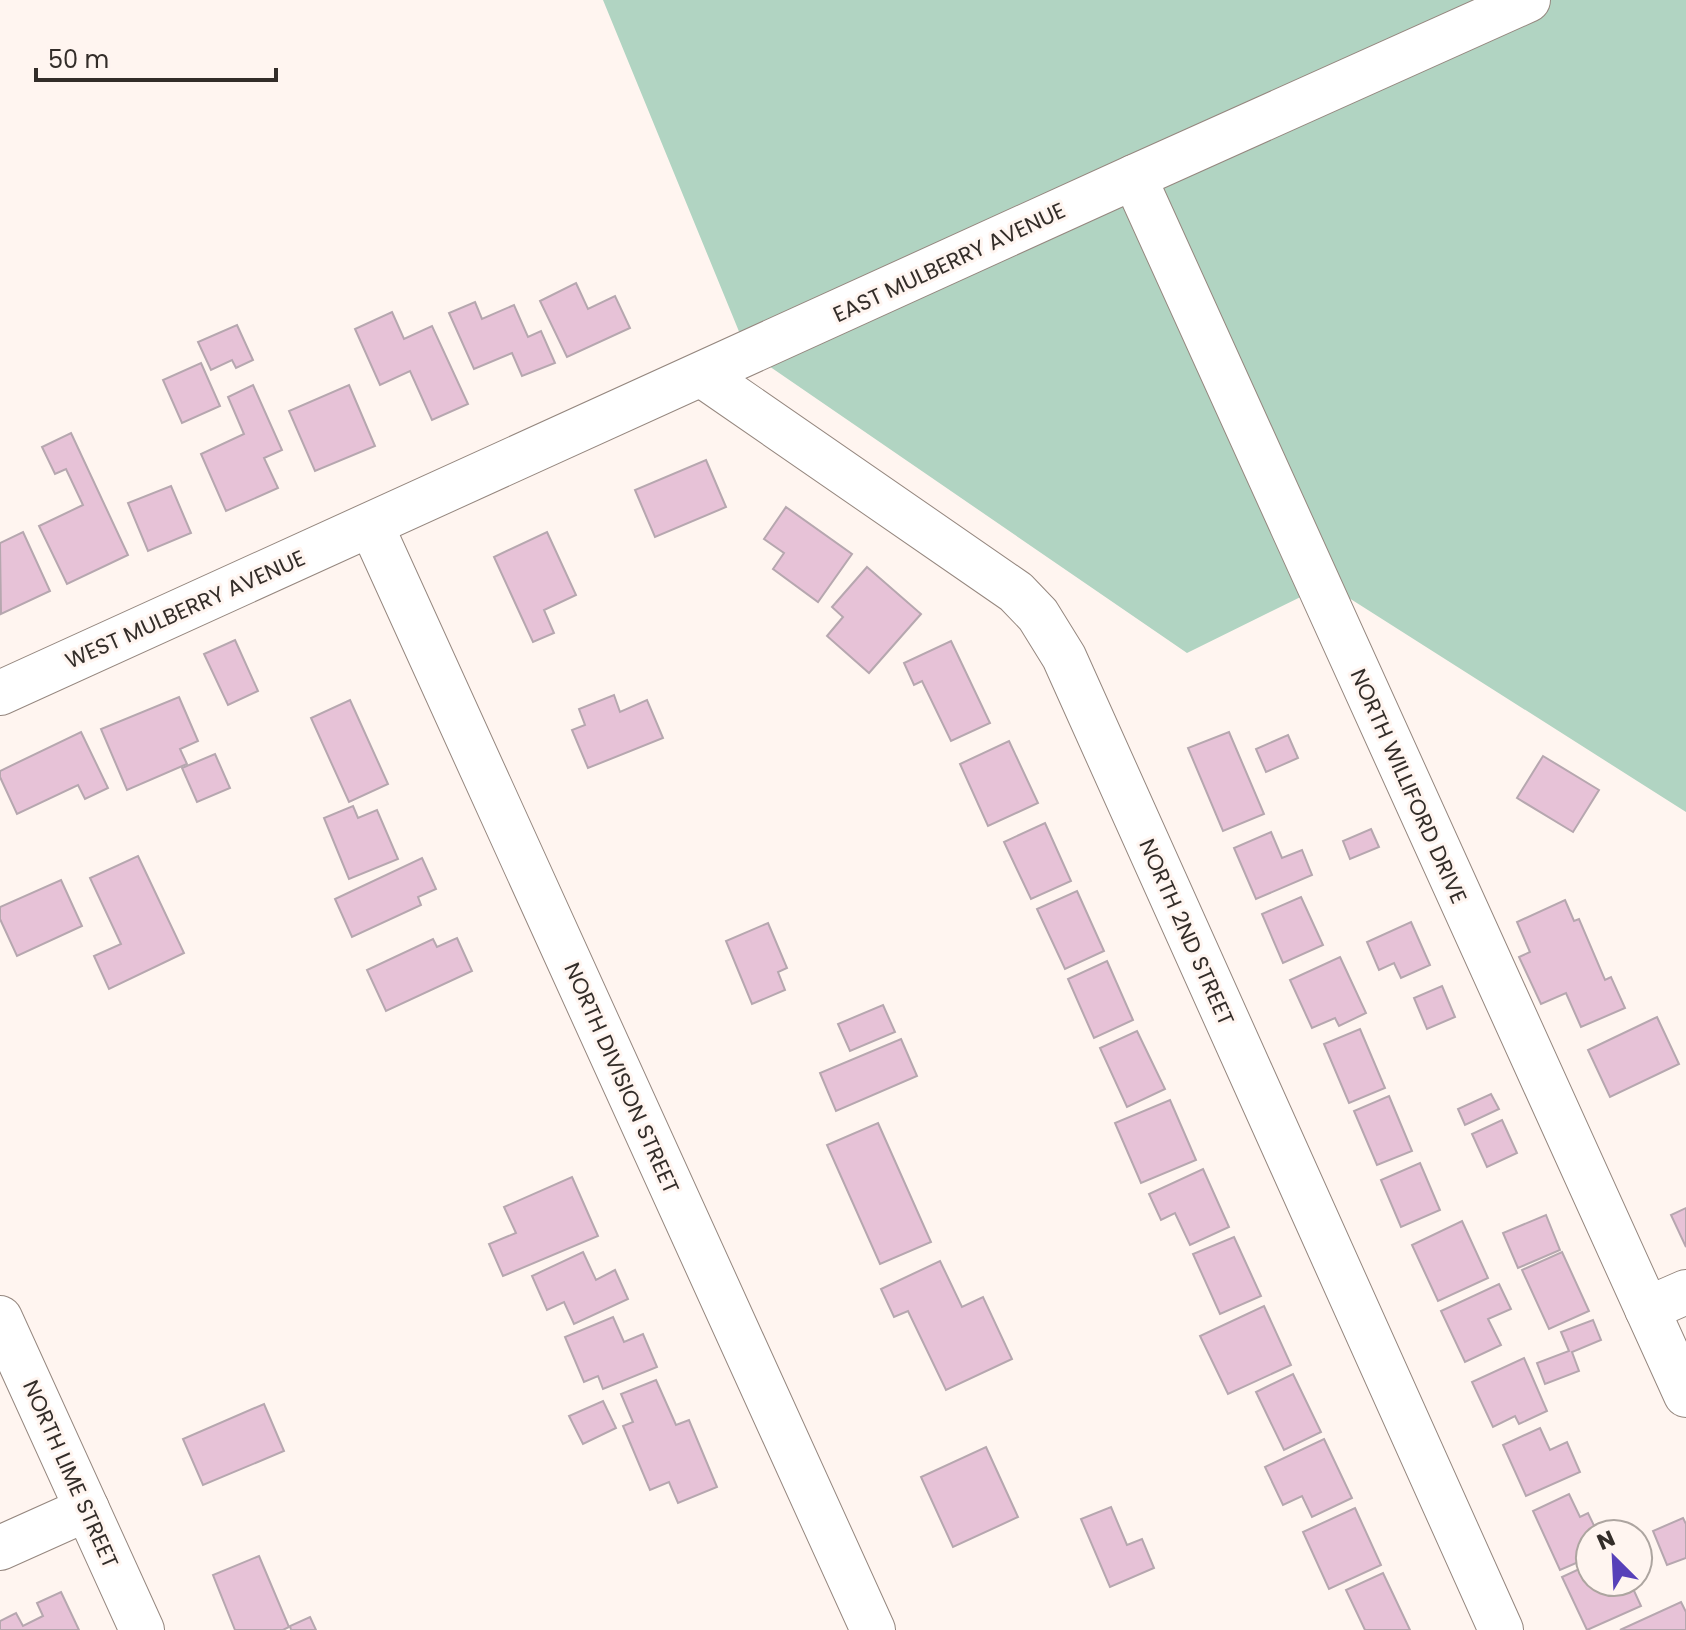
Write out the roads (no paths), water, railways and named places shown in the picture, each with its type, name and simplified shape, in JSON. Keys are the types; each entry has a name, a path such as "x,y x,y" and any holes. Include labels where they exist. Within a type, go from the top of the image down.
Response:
{"street":[{"name":"EAST MULBERRY AVENUE","path":"371,525 1528,0"},
{"name":"NORTH WILLIFORD DRIVE","path":"1134,177 1686,1395"},
{"name":"NORTH 2ND STREET","path":"702,375 1016,592 1038,615 1064,657 1501,1630"},
{"name":"WEST MULBERRY AVENUE","path":"0,693 371,525"},
{"name":"NORTH DIVISION STREET","path":"371,525 873,1630"},
{"path":"1647,1309 1686,1292"},
{"name":"NORTH LIME STREET","path":"0,1318 142,1630"},
{"path":"0,1548 87,1509"}]}
